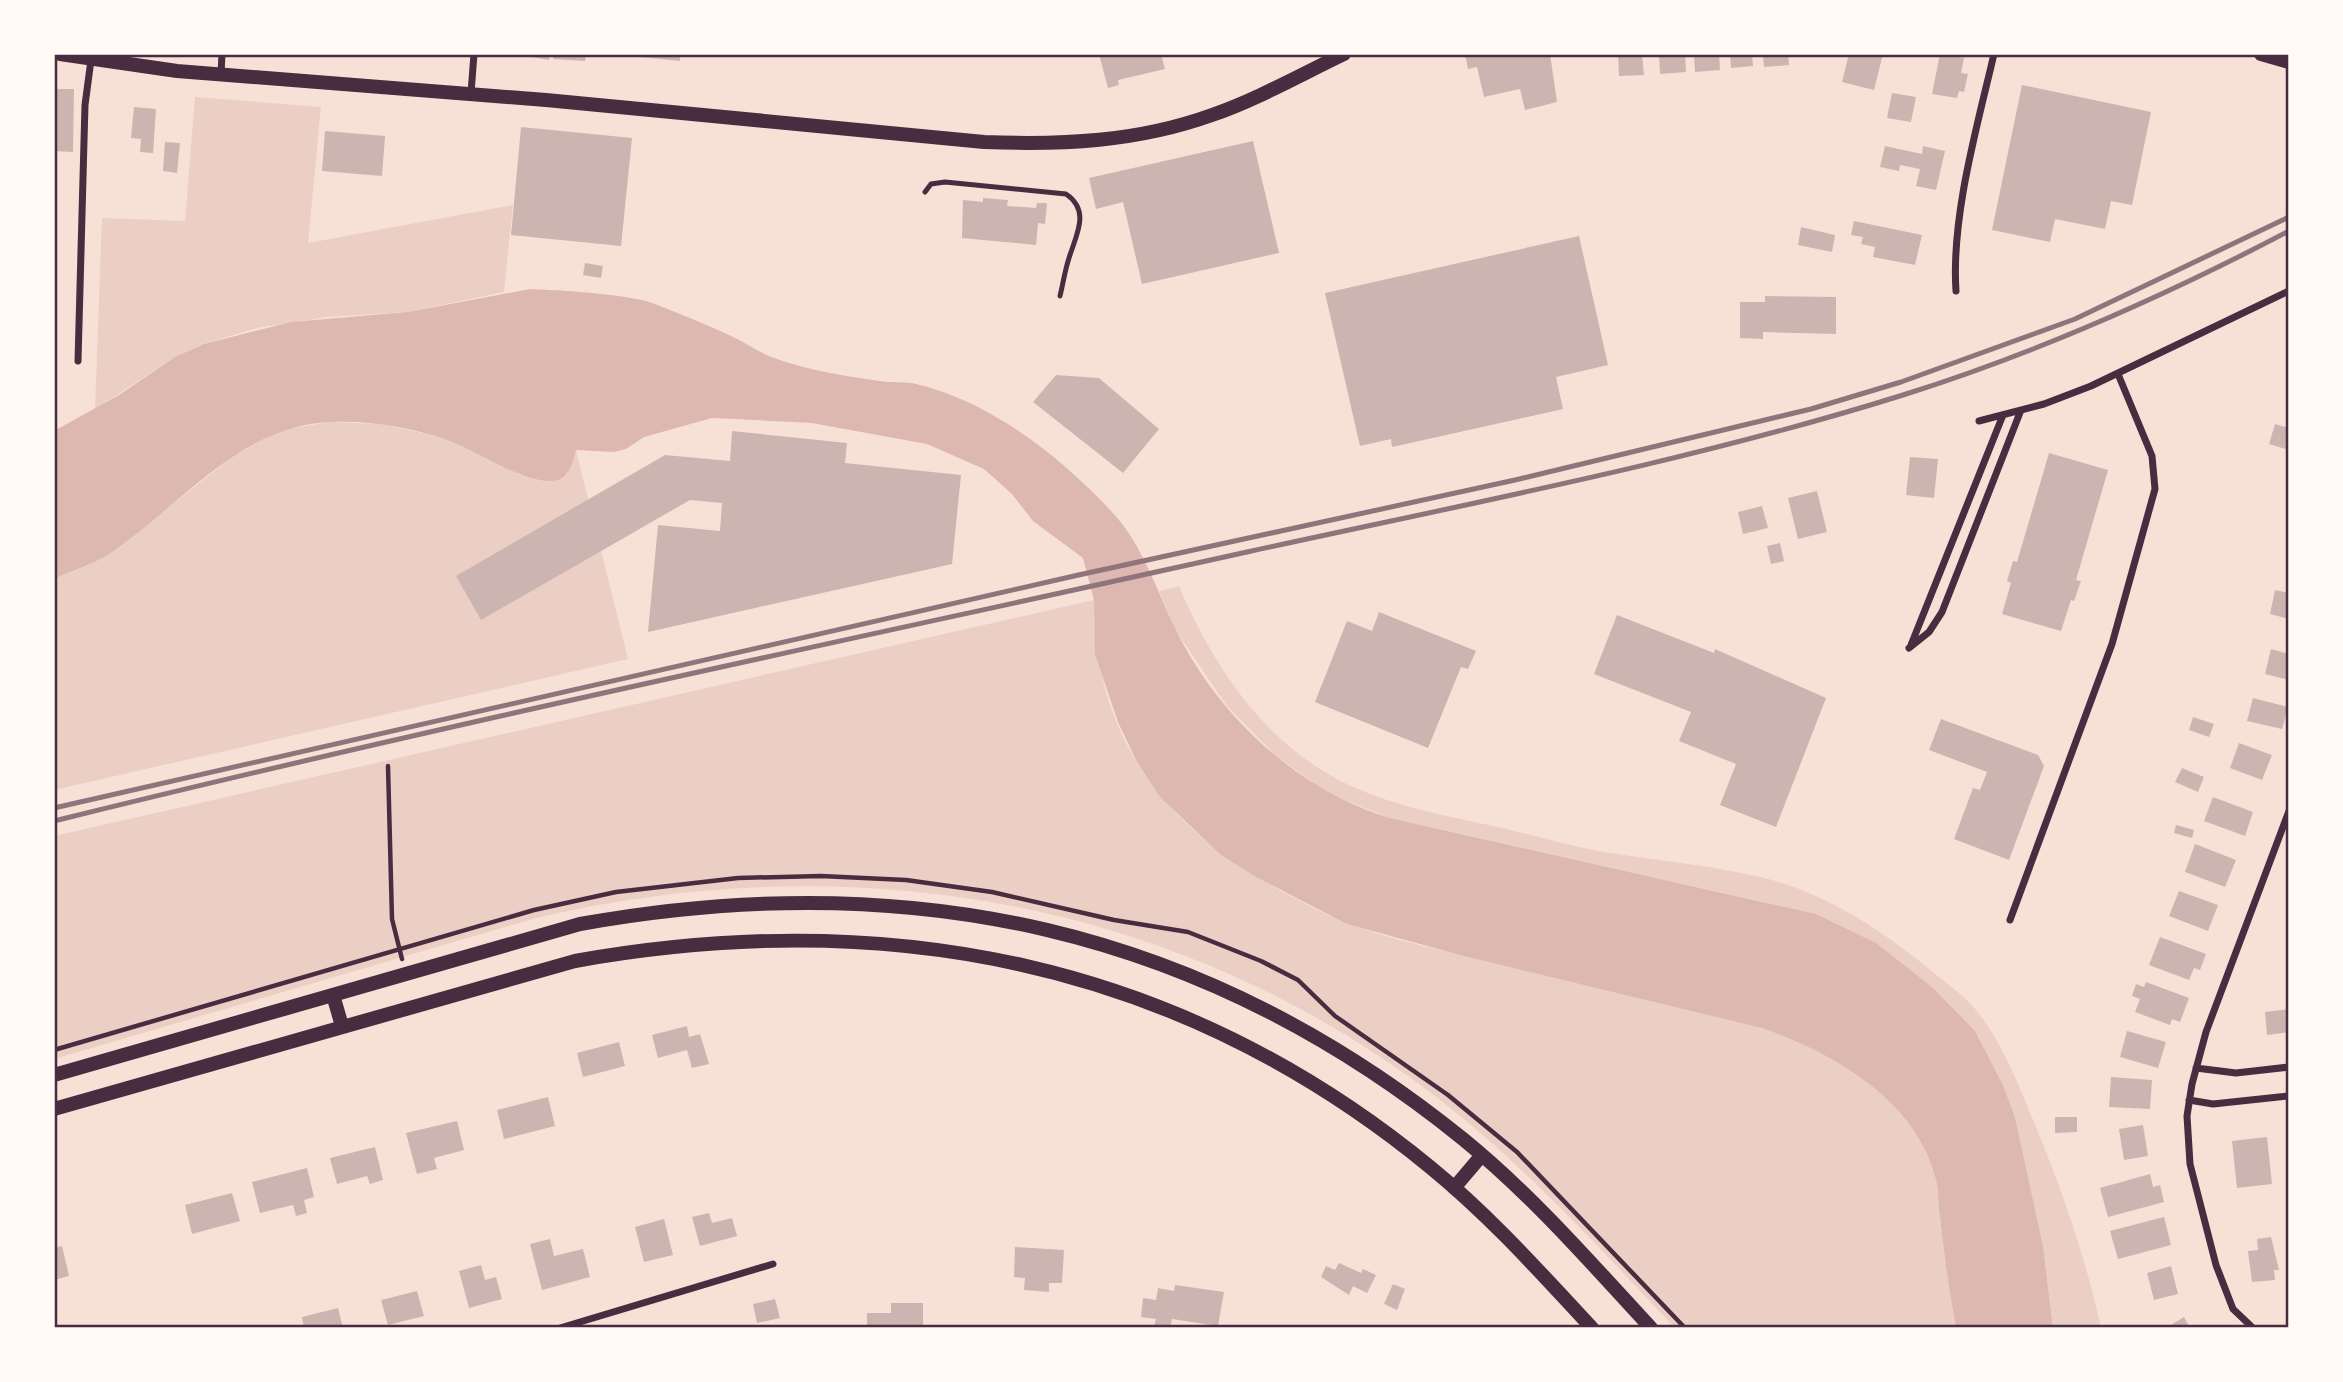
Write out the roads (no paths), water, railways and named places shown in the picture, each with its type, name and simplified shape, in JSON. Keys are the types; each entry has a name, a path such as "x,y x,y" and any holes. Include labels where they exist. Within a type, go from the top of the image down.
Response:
{"main road":[{"path":"60,54 91,60 221,74 471,93 984,142 1072,143 1155,132 1201,118 1259,95 1340,55"},
{"path":"2261,54 2282,59"},
{"path":"54,1075 580,925 699,906 834,902 904,905 977,915 1070,934 1184,971 1261,1007 1366,1067 1482,1155 1651,1328"},
{"path":"54,1109 142,1086 535,970 653,947 779,938 872,942 944,950 1025,965 1101,985 1222,1034 1341,1102 1398,1142 1454,1188 1592,1328"},
{"path":"333,995 342,1026"},
{"path":"1454,1188 1482,1155"}],"street":[{"path":"221,74 222,54"},
{"path":"471,93 474,54"},
{"path":"1956,291 1954,253 1959,221 1994,54"},
{"path":"78,361 85,105 91,60"},
{"path":"1979,421 2066,396 2118,374 2289,291"},
{"path":"2010,920 2112,644 2155,489 2152,456 2118,374"},
{"path":"2003,415 1909,648 1929,632 1942,612 2021,410"},
{"path":"2253,1328 2233,1308 2216,1265 2188,1149 2189,1100 2196,1068 2289,811"},
{"path":"2196,1068 2236,1073 2289,1067"},
{"path":"2189,1100 2213,1104 2289,1096"},
{"path":"560,1328 773,1264"}],"lane":[{"path":"925,192 931,184 945,182 1066,194 1074,199 1082,223 1068,260 1060,296"}],"railway":[{"path":"54,808 1074,576 1515,480 1811,409 1901,382 2075,319 2289,217"},
{"path":"54,821 501,716 1577,481 1741,441 1903,395 2002,361 2100,322 2289,231"}]}
